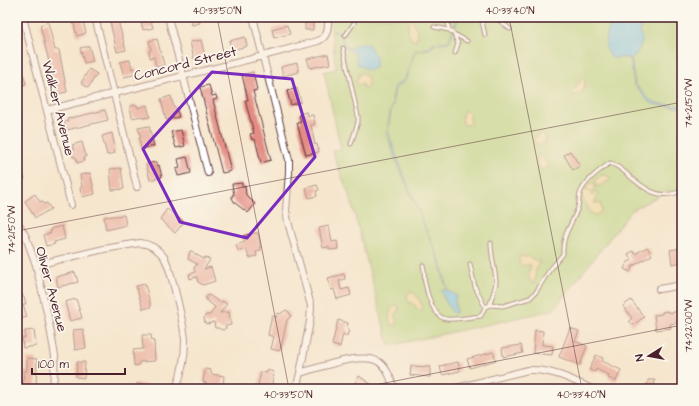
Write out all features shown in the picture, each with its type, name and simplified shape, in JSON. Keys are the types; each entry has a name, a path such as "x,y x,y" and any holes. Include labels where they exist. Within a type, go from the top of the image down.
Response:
{"street":[{"name":"Walker Avenue","path":"23,17 71,205"},
{"path":"95,17 137,187"},
{"path":"168,17 208,173"},
{"path":"253,17 289,160 286,210 311,306 310,321 296,389"},
{"name":"Concord Street","path":"47,110 321,40 326,34 328,28 328,17"},
{"name":"Oliver Avenue","path":"17,220 26,237 36,265 53,340 55,356 53,389"},
{"path":"36,265 104,249 140,243 146,244 160,252 165,258 171,277 184,334 184,359 176,389"},
{"path":"659,289 682,285"},
{"path":"300,373 357,358 368,359 378,362 385,368 394,389"},
{"path":"452,389 528,370 538,370 561,375 592,389"}],"lane":[{"path":"452,17 448,23 458,44 456,54"},
{"path":"481,17 485,35"},
{"path":"495,17 510,29"},
{"path":"344,36 354,23"},
{"path":"434,27 452,32 467,41"},
{"path":"343,48 358,116 358,122 351,144"},
{"path":"422,265 425,272 427,292 436,313 445,319 481,316 485,307 490,305 503,306 530,298 536,292 549,271 563,254 562,243 578,209 580,192 599,171 610,163 618,166 647,189 660,195 671,195 682,192"},
{"path":"490,305 496,282 495,268 491,255 491,243"},
{"path":"470,264 475,287 480,300 485,307"}],"highlighted area":[{"path":"212,72 292,79 315,157 247,238 180,222 143,149"}],"green space":[{"path":"330,17 682,17 682,194 668,191 632,210 553,310 389,346 351,200 332,151 341,149 324,72 336,69"}],"sand":[{"path":"409,18 415,25 416,29 417,38 414,41 411,39 408,32"},
{"path":"361,73 367,78 368,86 366,89 363,88 363,84 358,85 356,82 359,74"},
{"path":"581,78 585,81 584,90 576,95 572,94 573,90 577,87 576,83 580,83"},
{"path":"464,111 469,112 471,124 463,124 462,116"},
{"path":"539,133 543,133 545,136 545,143 534,143 534,139"},
{"path":"538,155 546,161 548,167 546,169 542,170 538,167"},
{"path":"602,175 609,176 610,180 597,187 595,180"},
{"path":"590,183 594,184 595,189 593,191 589,191 592,196 594,192 598,192 594,203 600,203 602,210 600,213 595,215 589,211 587,204 582,197 583,191 585,189 588,190 587,187"},
{"path":"520,256 526,256 540,262 536,270 534,283 531,282 528,275 531,265 522,265 519,260"},
{"path":"410,291 419,300 423,307 422,310 418,310 415,305 408,301 407,296"},
{"path":"397,305 399,306 399,309 395,315 397,325 394,326 390,323 389,318 392,308"}],"water":[{"path":"457,17 459,17 449,42 433,44 430,49 415,51 428,48 433,43 449,41"},
{"path":"617,17 627,18 637,22 641,28 641,44 636,55 631,58 635,85 653,102 682,106 682,108 662,106 651,103 634,85 630,58 613,58 609,54 606,38 610,26"},
{"path":"333,31 340,31 347,48 352,48 360,43 369,45 376,58 375,68 368,70 357,64 355,53 344,47 340,33"},
{"path":"415,51 405,81 395,88 393,102 392,99 395,86 404,80"},
{"path":"392,108 388,129 389,135 402,171 428,233 395,157 387,133"},
{"path":"430,238 439,258 448,291 457,296 455,299 456,313 454,314 441,292 441,290 447,290 438,258"}],"building":[{"path":"72,17 82,17 86,33 77,36"},
{"path":"109,17 117,17 126,50 117,52"},
{"path":"140,17 150,17 153,28 143,30"},
{"path":"190,17 199,17 200,23 192,25"},
{"path":"305,17 313,17 313,30 305,30"},
{"path":"48,22 55,50 59,50 67,92 57,94 40,25"},
{"path":"287,25 290,34 274,38 272,29"},
{"path":"245,37 247,46 232,50 229,41"},
{"path":"157,39 164,65 156,67 154,57 150,58 149,51 151,50 149,41"},
{"path":"201,40 205,57 194,59 190,42"},
{"path":"89,46 93,61 84,63 80,48"},
{"path":"328,54 330,64 310,68 307,59"},
{"path":"130,60 132,69 135,68 137,74 124,77 120,62"},
{"path":"297,63 299,72 283,76 281,67"},
{"path":"22,69 26,84 18,86 17,70"},
{"path":"89,69 97,74 88,88 81,83"},
{"path":"253,72 257,90 253,91 271,160 261,163 255,139 252,140 250,134 254,133 245,100 248,100 242,75"},
{"path":"209,85 212,96 216,95 217,99 213,100 231,171 222,173 200,87"},
{"path":"297,88 301,102 291,105 287,91"},
{"path":"171,96 174,108 176,107 179,117 166,120 161,99"},
{"path":"137,105 138,108 147,105 150,117 143,118 143,116 132,118 130,106"},
{"path":"105,110 108,120 67,130 64,122 68,121 67,119"},
{"path":"307,112 308,116 313,115 315,124 311,125 315,145 317,144 319,152 306,155 297,123 301,122 299,114"},
{"path":"149,126 154,146 141,149 139,138 141,138 138,128"},
{"path":"181,130 185,146 176,148 171,132"},
{"path":"112,133 115,153 107,155 102,136"},
{"path":"82,142 86,157 84,158 84,161 77,163 76,157 73,157 72,152 74,152 72,145"},
{"path":"570,151 580,166 573,170 564,155"},
{"path":"187,157 191,173 178,176 176,169 180,168 178,159"},
{"path":"156,162 157,166 159,165 162,177 150,180 146,164"},
{"path":"17,164 20,170 22,169 25,179 17,184"},
{"path":"121,168 124,189 112,190 110,169"},
{"path":"90,173 95,194 82,197 80,175"},
{"path":"242,183 242,186 245,186 246,195 255,204 248,213 235,203 232,198 232,195 234,195 232,184"},
{"path":"317,185 319,190 316,191 317,196 309,198 306,188"},
{"path":"35,194 40,202 42,201 44,204 47,203 51,209 35,218 25,201"},
{"path":"167,209 184,222 175,233 160,219"},
{"path":"124,215 126,225 106,230 104,217"},
{"path":"62,226 65,239 54,242 55,244 46,246 43,235 51,233 50,229"},
{"path":"329,226 332,242 337,241 338,249 329,250 329,247 323,248 319,228"},
{"path":"258,233 261,250 256,252 257,256 249,258 246,249 238,251 236,245 245,242 243,236"},
{"path":"647,247 652,255 633,266 630,272 624,269 627,263 632,260 628,254 633,251 635,254"},
{"path":"681,248 682,262 672,264 670,250"},
{"path":"190,251 204,259 205,257 210,260 204,269 211,267 215,281 203,285 198,282 197,277 190,279 189,274 195,272 194,268 197,264 188,259"},
{"path":"75,272 78,282 58,287 56,277"},
{"path":"344,274 345,279 339,281 341,290 349,288 351,295 337,299 334,289 331,290 328,278"},
{"path":"17,283 24,297 26,304 23,304 27,317 17,320"},
{"path":"145,284 151,307 143,309 136,286"},
{"path":"209,295 221,303 222,301 227,304 220,313 229,312 231,325 225,326 226,328 223,330 215,328 214,322 207,324 205,323 204,318 206,315 210,315 215,307 206,300 206,297"},
{"path":"76,299 82,318 70,321 65,302"},
{"path":"631,300 644,317 633,325 629,321 632,318 623,306"},
{"path":"286,310 291,316 287,320 281,348 279,351 271,349 274,337 268,335 272,316 277,317 277,313 280,314"},
{"path":"668,311 668,313 680,311 681,322 670,324 671,328 656,330 654,315 662,314 662,312"},
{"path":"338,320 348,323 347,329 349,330 347,336 343,334 340,347 332,345"},
{"path":"570,328 579,331 575,341 587,346 580,365 559,357"},
{"path":"83,329 86,348 75,350 73,330"},
{"path":"34,330 36,346 23,348 22,338 25,338 25,331"},
{"path":"535,330 543,331 542,345 553,346 552,355 533,353"},
{"path":"142,335 151,335 152,341 154,341 155,361 139,362 139,365 134,366 133,350 143,349"},
{"path":"521,345 523,353 503,357 502,348"},
{"path":"493,352 496,360 470,368 467,359"},
{"path":"596,355 603,358 602,361 621,370 616,381 608,378 609,375 596,369 595,372 589,370"},
{"path":"27,358 37,359 36,389 20,389 20,384 23,384 24,371 27,371"},
{"path":"77,362 85,362 84,378 76,377"},
{"path":"458,362 460,371 442,375 440,366"},
{"path":"411,366 430,367 430,377 410,375"},
{"path":"205,369 211,370 211,374 224,376 223,386 218,385 218,389 206,389 206,383 203,382"},
{"path":"267,370 274,372 271,389 257,389 261,372 267,373"},
{"path":"359,376 372,385 369,389 358,389 353,386"},
{"path":"648,380 655,380 654,389 647,389"},
{"path":"137,383 153,387 153,389 136,389"}]}
